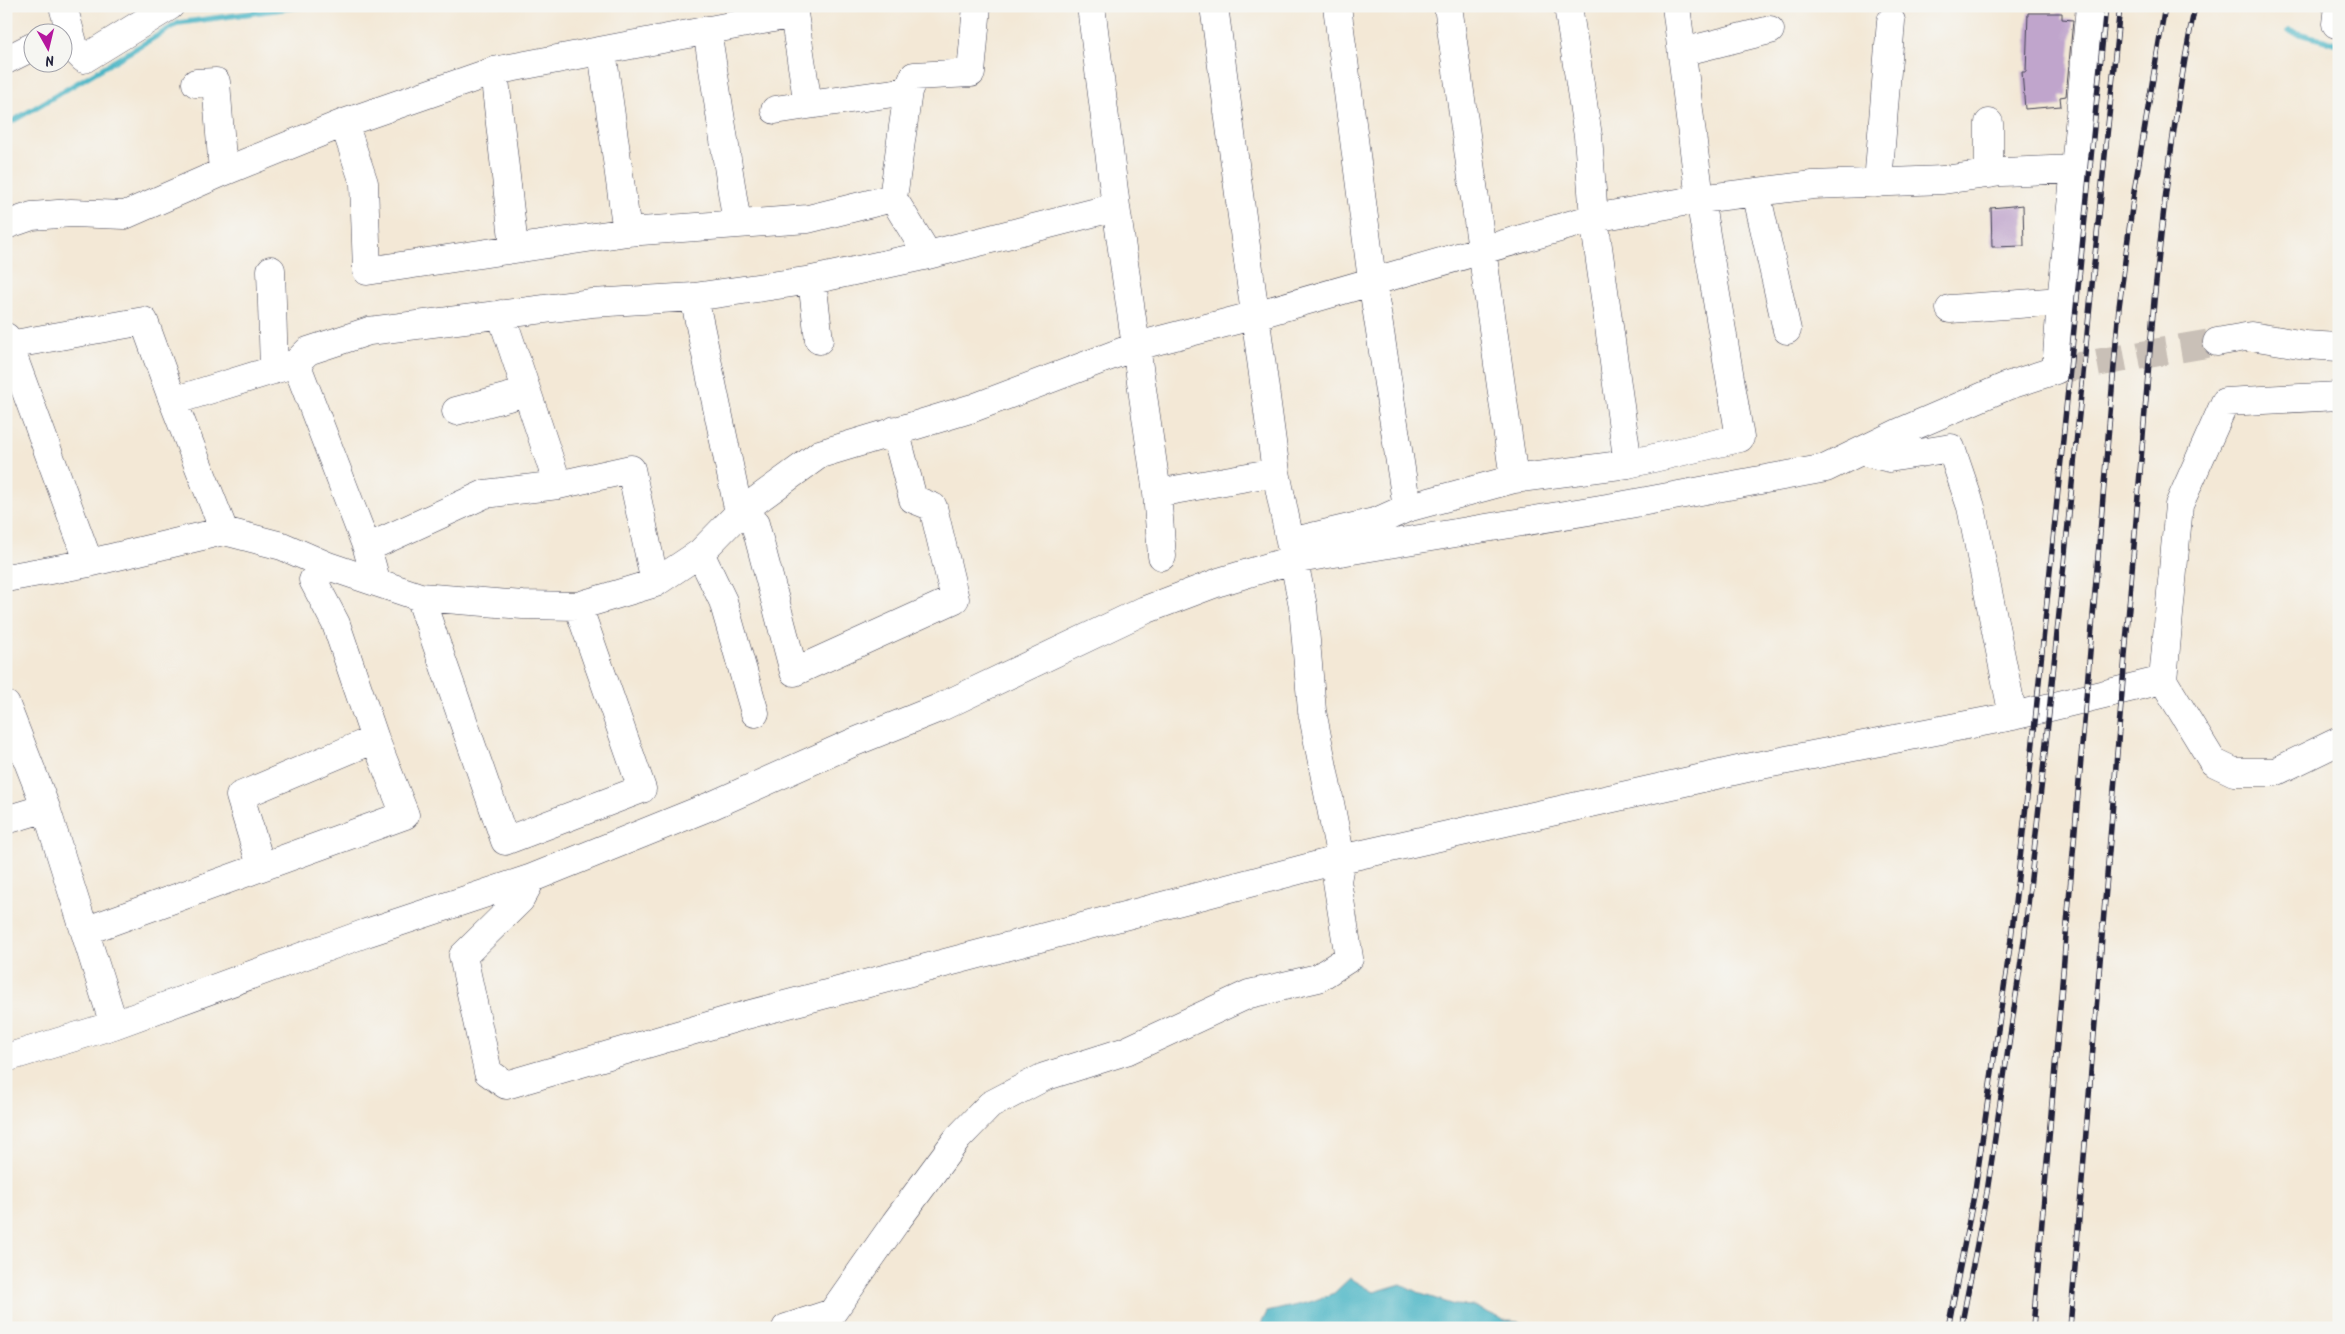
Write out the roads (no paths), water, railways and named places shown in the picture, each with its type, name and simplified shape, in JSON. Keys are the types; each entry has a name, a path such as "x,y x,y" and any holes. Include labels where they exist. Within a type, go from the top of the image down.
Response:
{"street":[{"path":"72,42 75,50 84,59 170,6"},
{"path":"928,255 893,198 908,91 914,76 971,73 977,6"},
{"path":"1091,6 1116,207 1157,493 1162,556"},
{"path":"786,1328 832,1313 895,1222 958,1138 990,1105 1044,1077 1126,1051 1249,994 1318,978 1349,958 1337,881 1341,859 1312,711 1303,606 1276,472 1214,6"},
{"path":"1337,6 1372,280 1406,508"},
{"path":"1448,6 1514,480"},
{"path":"1568,6 1588,136 1594,218 1628,464"},
{"path":"6,1058 114,1025 366,933 532,878 713,805 852,743 939,708 1145,610 1219,582 1291,551 1378,521 1406,508 1514,480 1628,464 1740,438 1700,199 1676,6"},
{"path":"1291,551 1619,506 1826,468 1864,452 1900,432 2007,386 2056,370 2090,6"},
{"path":"2338,6 2336,24 2339,24"},
{"path":"6,225 32,216 72,213 126,214 344,123 494,71 794,14 808,105"},
{"path":"1878,183 1891,20"},
{"path":"707,30 737,224"},
{"path":"1682,52 1770,30"},
{"path":"602,51 627,232"},
{"path":"6,60 22,52"},
{"path":"494,71 514,247"},
{"path":"215,82 223,172"},
{"path":"775,110 908,91"},
{"path":"344,123 364,183 367,271 514,247 627,232 808,219 893,198"},
{"path":"1989,123 1990,174"},
{"path":"6,578 88,563 224,531 282,546 328,566 376,580 420,597 523,605 578,606 655,583 700,553 739,513 820,454 973,408 1137,346 1594,218 1700,199 1813,185 1943,180 1990,174 2075,169"},
{"path":"1756,192 1787,330"},
{"path":"173,401 285,366 308,351 369,331 592,302 694,297 812,280 928,255 1116,207"},
{"path":"271,270 285,366 367,548 376,580"},
{"path":"812,280 819,340"},
{"path":"694,297 739,513 755,524 794,672 955,599 933,507 914,499 895,430"},
{"path":"1950,309 2061,301"},
{"path":"501,314 558,485"},
{"path":"88,563 8,341 144,321 224,531"},
{"path":"2217,342 2251,336 2305,345 2339,347"},
{"path":"456,411 527,392"},
{"path":"2339,396 2225,402 2179,505 2163,680 2213,762 2234,772 2275,772 2339,741"},
{"path":"1864,452 1889,458 1951,448 1971,507 2013,716"},
{"path":"367,548 485,494 558,485 631,469 655,583"},
{"path":"1157,493 1276,472"},
{"path":"700,553 723,601 756,713"},
{"path":"85,931 405,815 375,739 336,624 313,580 328,566"},
{"path":"420,597 505,841 642,789 578,606"},
{"path":"532,878 520,900 463,956 488,1072 506,1085 739,1017 1341,859 1756,766 2013,716 2163,680"},
{"path":"6,704 46,808 114,1025"},
{"path":"261,866 240,796 375,739"},
{"path":"6,820 46,808"}],"water":[{"path":"1350,1278 1374,1292 1401,1284 1421,1294 1455,1305 1474,1306 1504,1320 1557,1328 1259,1328 1267,1312 1310,1302 1334,1293"}],"waterway":[{"path":"6,125 179,23 304,6"},
{"path":"2289,31 2339,44"}],"tunnel":[{"path":"2056,370 2217,342"}],"railway":[{"path":"1948,1328 1975,1190 2011,939 2032,752 2106,6"},
{"path":"1961,1328 1987,1192 2024,941 2045,753 2120,6"},
{"path":"2033,1328 2119,307 2134,192 2165,6"},
{"path":"2070,1328 2154,301 2176,117 2195,6"}]}
